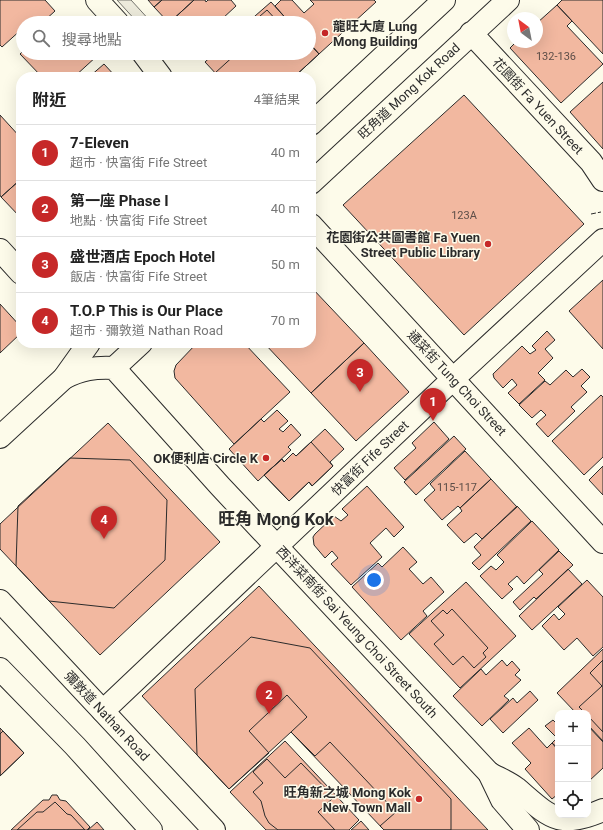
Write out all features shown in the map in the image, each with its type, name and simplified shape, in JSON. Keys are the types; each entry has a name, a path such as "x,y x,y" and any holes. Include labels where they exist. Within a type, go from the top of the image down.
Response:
{"street":[{"path":"96,0 111,16"},
{"path":"316,119 444,0"},
{"name":"旺角道 Mong Kok Road","path":"316,178 508,0"},
{"name":"花園街 Fa Yuen Street","path":"471,33 591,162 603,180"},
{"path":"148,60 157,72"},
{"name":"通菜街 Tung Choi Street","path":"316,230 603,542"},
{"name":"快富街 Fife Street","path":"103,711 453,379 603,240"},
{"path":"0,250 16,268"},
{"path":"0,437 64,378 85,348"},
{"path":"64,378 78,371 96,367 114,368 136,348"},
{"name":"西洋菜南街 Sai Yeung Choi Street South","path":"114,368 276,546 489,773 502,800 528,830"},
{"name":"彌敦道 Nathan Road","path":"0,601 214,830"},
{"path":"0,669 74,746 151,830"},
{"path":"489,773 515,787 546,817 554,822 564,825 579,823 591,818 603,810"}],"shaded area":[{"path":"117,0 131,0 146,16 132,16"}],"building":[{"path":"0,0 45,0 55,11 50,16 16,16 16,34 2,47 0,45"},
{"path":"148,0 162,0 154,7"},
{"path":"162,0 194,0 177,16 162,16 154,7"},
{"path":"194,0 205,0 206,2 208,0 231,0 236,6 225,16 177,16"},
{"name":"龍旺大廈 Lung Mong Building","path":"281,0 292,0 304,13 314,4 310,0 374,0 376,2 319,54 316,51 316,16 284,16 275,6"},
{"path":"562,0 603,0 603,54 557,5"},
{"path":"271,2 284,16 255,16"},
{"path":"557,5 572,21 567,26 603,64 561,103 510,48 543,48 543,18"},
{"path":"267,10 273,16 260,16"},
{"path":"26,60 93,60 79,72 37,72"},
{"path":"207,60 312,60 299,72 214,72 205,62"},
{"path":"229,60 312,60 299,72 216,72"},
{"path":"104,64 111,72 95,72"},
{"path":"603,82 603,149 570,112"},
{"path":"464,95 584,224 464,335 343,205"},
{"path":"0,115 16,133 16,184 1,197"},
{"path":"16,184 16,213 1,197"},
{"path":"603,280 603,349 569,311"},
{"path":"316,292 364,343 311,393 269,348 316,348"},
{"path":"0,304 16,322 16,338 0,353"},
{"path":"547,331 555,340 545,349 553,358 538,373 545,380 519,404 508,393 517,385 512,379 503,388 494,378 493,374 522,346 530,354 536,350 532,346"},
{"path":"364,343 409,392 356,441 311,393"},
{"path":"192,348 249,348 290,392 234,444 175,378 174,371 176,365"},
{"path":"582,369 590,377 581,386 587,392 571,407 575,411 548,437 536,424 546,415 541,410 532,418 519,405 545,381 550,385 566,370 573,377"},
{"path":"601,395 603,397 603,457 584,475 552,441"},
{"path":"277,410 288,421 279,429 283,432 291,424 301,435 288,447 291,450 258,481 229,449 261,419 264,422"},
{"path":"434,422 449,439 405,480 394,468 416,448 412,443"},
{"path":"108,423 220,542 100,655 0,549 0,524"},
{"path":"325,429 344,449 330,462 333,466 312,486 309,482 289,501 264,475 282,459 284,462 293,453 296,456"},
{"path":"454,436 466,449 416,495 404,482"},
{"path":"311,442 333,466 312,486 309,482 289,501 264,475 282,459 284,462 293,453 296,456"},
{"path":"465,451 491,479 460,508 458,506 442,520 424,500 435,490 430,484"},
{"path":"70,458 130,460 167,500 165,560 114,608 49,601 16,566 18,506"},
{"path":"603,466 603,495 589,480"},
{"path":"491,479 517,507 482,539 476,533 464,543 447,525 462,511 460,508"},
{"path":"367,486 404,527 394,537 386,528 370,543 382,557 351,585 331,564 338,558 332,551 325,558 314,545 313,537 334,516 341,521 348,515 342,509"},
{"path":"517,506 531,521 479,570 472,563 481,555 474,547"},
{"path":"532,521 559,550 524,584 517,576 508,584 513,589 502,599 480,576 491,566 496,570 504,562 497,555"},
{"path":"403,547 417,562 409,569 423,584 431,577 444,592 423,611 427,616 401,640 352,587 378,563 382,567"},
{"path":"559,551 573,565 536,599 534,597 520,610 513,602 543,574 539,570"},
{"path":"568,569 582,584 532,630 519,616"},
{"path":"587,580 603,597 603,647 593,656 577,638 564,650 542,626 554,614 559,620 565,614 558,607"},
{"path":"466,582 516,636 460,688 409,634"},
{"path":"259,586 488,830 384,830 291,732 229,789 197,755 142,696"},
{"path":"452,609 488,648 483,653 486,657 474,668 463,656 453,665 434,644 444,635 431,621 443,610 447,614"},
{"path":"251,637 310,648 451,799 451,830 384,830 380,826 396,812 330,742 315,756 291,732 307,717 287,695 249,731 269,753 229,789 197,755 195,689"},
{"path":"603,649 603,741 591,728 591,710 573,710 557,693"},
{"path":"502,660 507,666 512,661 520,670 515,675 521,680 504,696 509,700 482,726 453,696 481,669 486,675"},
{"path":"603,660 603,732 591,719 591,710 582,710 579,707 602,686 590,673"},
{"path":"530,691 538,700 503,733 490,719 513,698 517,703"},
{"path":"553,720 555,722 555,736 545,726"},
{"path":"0,728 24,753 0,776"},
{"path":"529,728 547,748 552,743 555,746 555,796 552,799 525,769 531,763 512,743"},
{"path":"591,729 603,742 603,768 591,779"},
{"path":"3,731 24,753 0,776 0,734"},
{"path":"285,741 359,820 349,830 266,830 230,792"},
{"path":"267,759 285,778 301,763 334,797 318,812 335,830 278,830 269,823 265,816 261,801 253,792 263,783 253,772"},
{"path":"52,795 57,795 60,800 66,801 90,827 87,830 11,830 43,800 49,800"},
{"path":"55,802 67,814 71,815 85,830 17,830 37,812 43,812"},
{"path":"361,821 369,830 351,830"},
{"path":"97,822 104,830 88,830"}],"fence":[{"path":"591,214 601,212"}],"place":[{"name":"龍旺大廈 Lung Mong Building","path":"325,33"},
{"name":"花園街公共圖書館 Fa Yuen Street Public Library","path":"488,244"},
{"name":"盛世酒店 Epoch Hotel","path":"360,392"},
{"name":"7-Eleven","path":"433,421"},
{"name":"OK便利店 Circle K","path":"266,458"},
{"name":"T.O.P This is Our Place","path":"104,539"},
{"name":"第一座 Phase I","path":"269,714"},
{"name":"旺角新之城 Mong Kok New Town Mall","path":"419,799"}],"district":[{"name":"旺角 Mong Kok","path":"276,519"}]}
